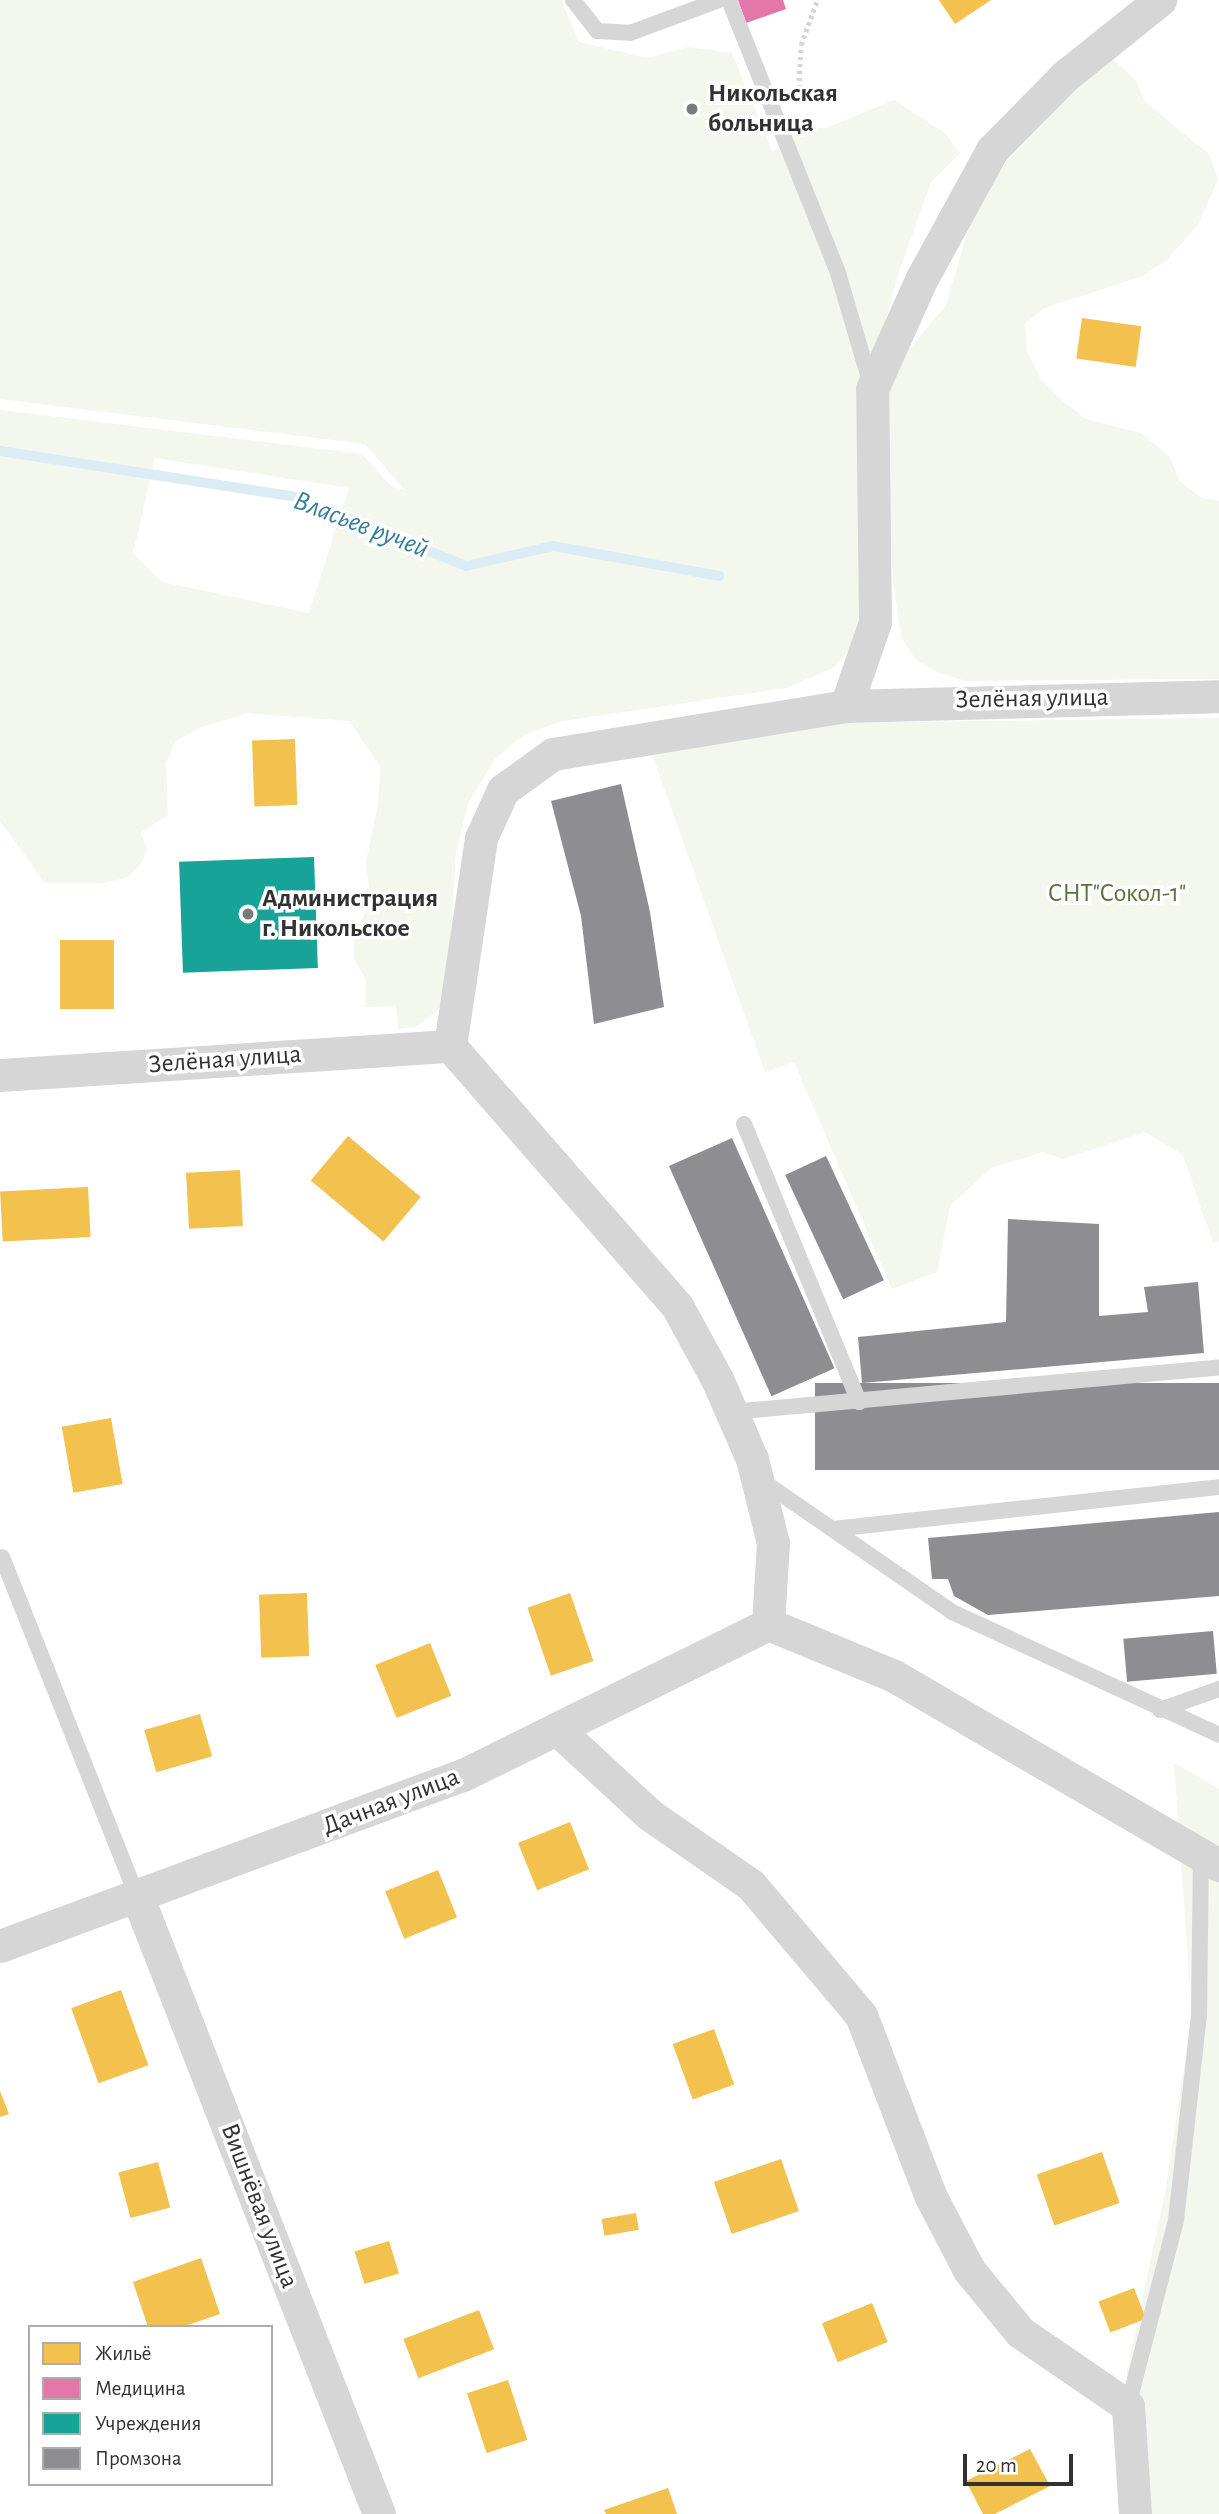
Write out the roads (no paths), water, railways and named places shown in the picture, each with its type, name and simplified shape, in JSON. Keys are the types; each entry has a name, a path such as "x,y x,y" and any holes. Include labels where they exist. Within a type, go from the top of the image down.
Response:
{"street":[{"path":"846,706 876,622 872,389 922,278 992,150 1065,76 1160,0"},
{"name":"Зелёная улица","path":"0,1075 450,1046 481,838 503,790 552,754 846,706 1219,696"},
{"path":"450,1046 677,1306 731,1412 756,1476 773,1543 768,1624 894,1676 1210,1860"},
{"name":"Дачная улица","path":"0,1946 138,1898 463,1775 559,1731 768,1624"},
{"path":"559,1731 650,1815 751,1885 861,2015 931,2197 969,2270 1020,2332 1128,2406 1135,2514"},
{"name":"Вишнёвая улица","path":"138,1898 380,2514"}],"lane":[{"path":"573,0 597,31 630,33 719,0"},
{"path":"729,0 838,273 872,389"},
{"path":"744,1124 859,1402"},
{"path":"731,1412 1219,1368"},
{"path":"756,1476 952,1612 1219,1735"},
{"path":"833,1529 1219,1488"},
{"path":"2,1557 138,1898"},
{"path":"1160,1710 1219,1689"},
{"path":"1128,2406 1176,2220 1199,2016 1210,1860"}],"waterway":[{"name":"Власьев ручей","path":"0,451 292,496 466,566 553,546 719,576"}],"place":[{"name":"Никольская больница","path":"692,109"},
{"name":"Администрация г. Никольское","path":"248,914"}],"park label":[{"name":"СНТ\"Сокол-1\"","path":"1117,894"}]}
